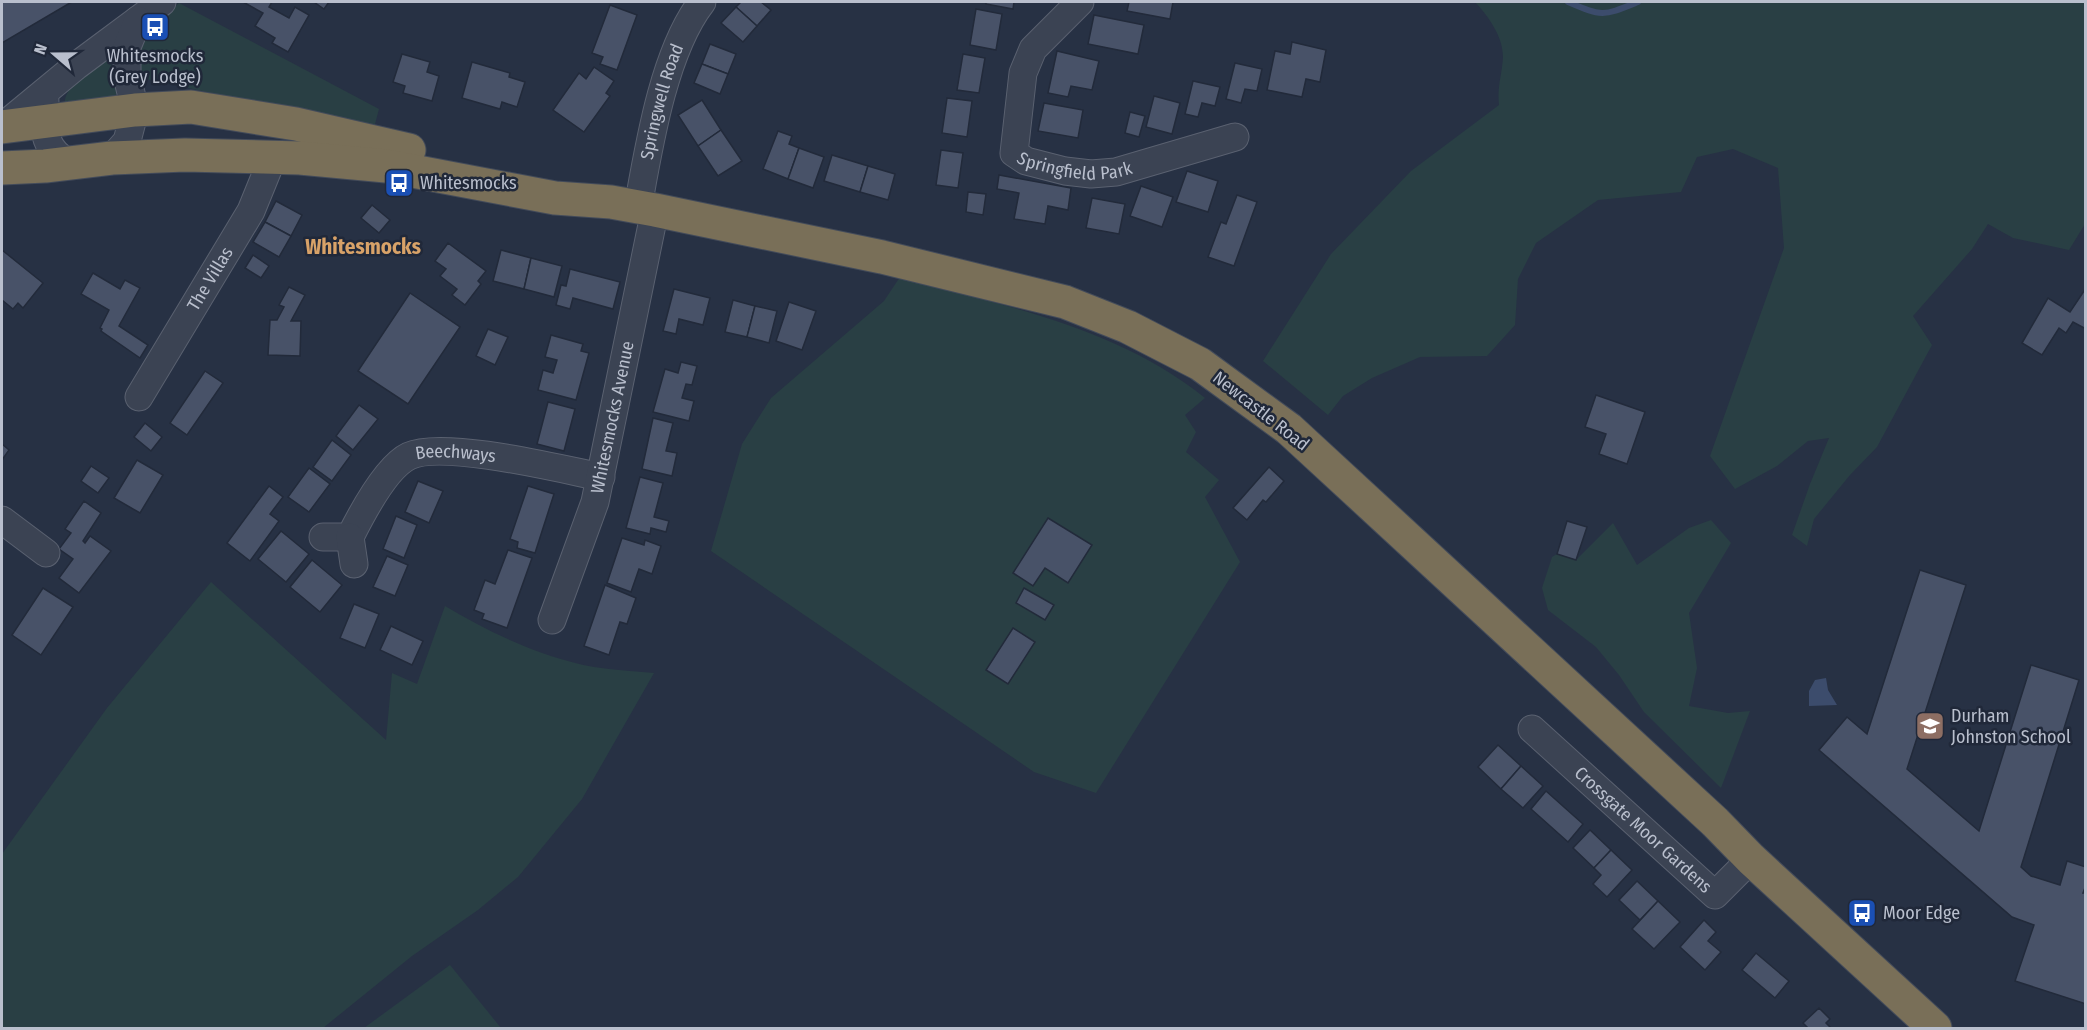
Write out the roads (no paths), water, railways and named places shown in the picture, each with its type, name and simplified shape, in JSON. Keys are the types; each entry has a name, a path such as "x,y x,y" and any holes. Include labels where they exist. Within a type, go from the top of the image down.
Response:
{"highway":[{"path":"2,127 135,110 191,107 296,124 391,147 553,181 635,206"},
{"path":"2,168 112,158 185,155 273,157 386,166 555,198 635,206"},
{"name":"Newcastle Road","path":"635,206 898,260 1065,302 1128,327 1200,364 1289,429 1715,822 1751,859 1935,1029"}],"street":[{"path":"2,127 76,66 162,2"},
{"name":"Springwell Road","path":"635,206 675,50 702,2"},
{"name":"Springfield Park","path":"1080,2 1033,49 1023,73 1014,153 1026,161 1065,171 1116,172 1235,137"},
{"path":"112,158 127,141 135,110 127,76 127,47 138,20"},
{"path":"52,87 43,105 45,138 61,159 70,163"},
{"name":"The Villas","path":"139,397 251,211 273,157"},
{"name":"Whitesmocks Avenue","path":"552,620 595,502 601,477 635,206"},
{"name":"Beechways","path":"354,564 337,537 364,508 398,465 409,456 426,452 491,456 601,477"},
{"path":"2,520 46,554"},
{"name":"Crossgate Moor Gardens","path":"1532,729 1715,895 1751,859"}],"water":[{"path":"1826,678 1828,690 1837,705 1809,706 1809,691 1815,680"}],"waterway":[{"path":"1568,2 1603,13 1638,2"}],"place":[{"name":"Whitesmocks (Grey Lodge)","path":"155,27"},
{"name":"Whitesmocks","path":"399,183"},
{"name":"Durham Johnston School","path":"1930,726"},
{"name":"Moor Edge","path":"1862,913"}],"district":[{"name":"Whitesmocks","path":"363,247"}]}
